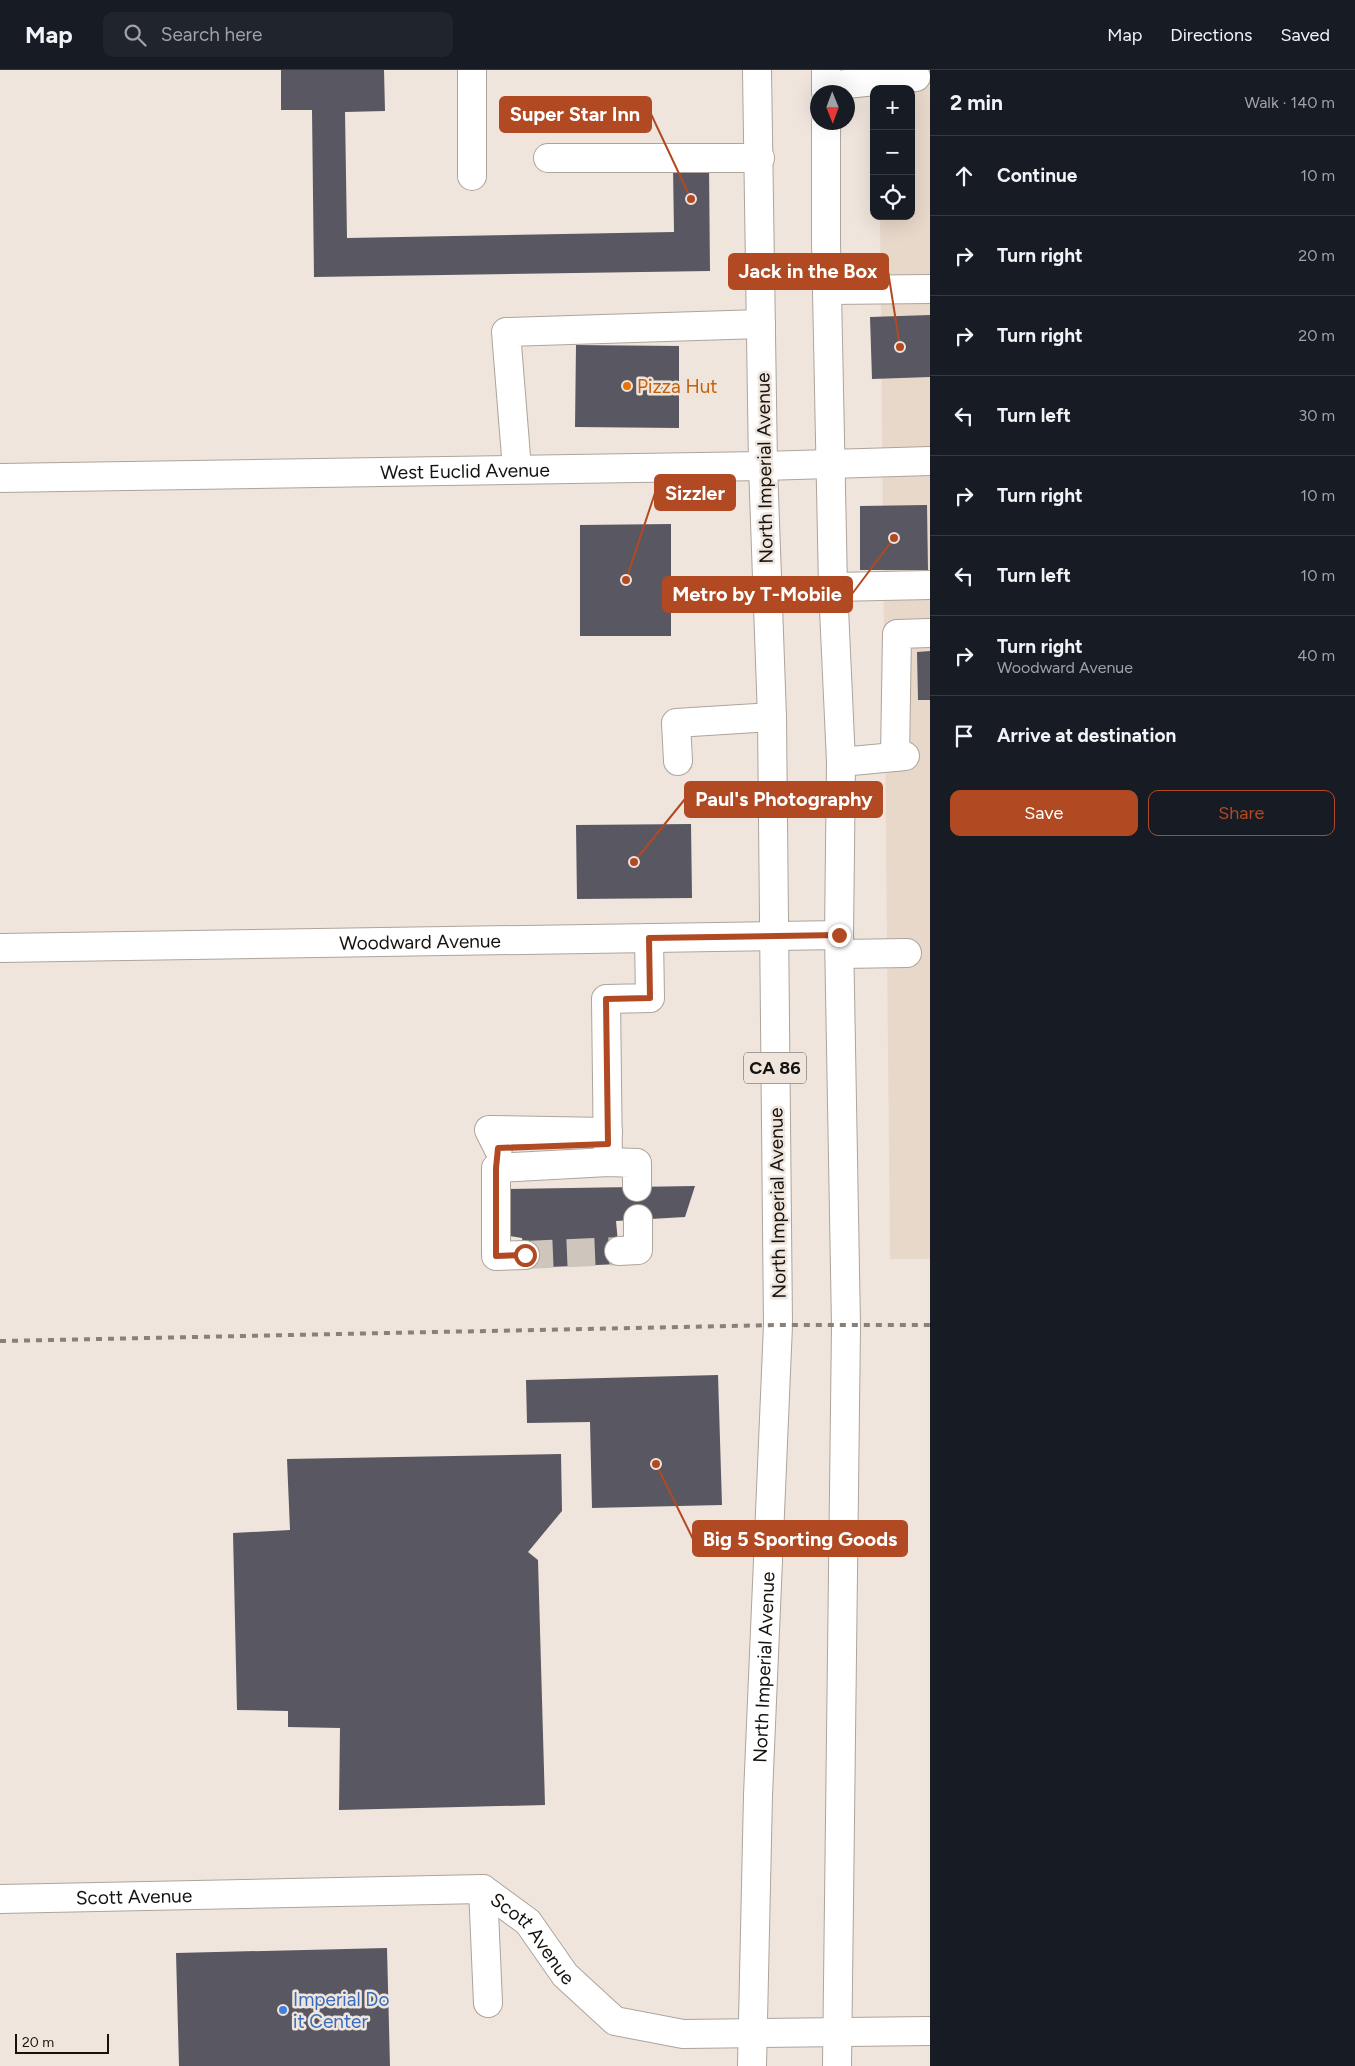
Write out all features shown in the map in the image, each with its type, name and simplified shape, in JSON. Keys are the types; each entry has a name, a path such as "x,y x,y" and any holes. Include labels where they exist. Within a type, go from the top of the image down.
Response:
{"main road":[{"path":"472,70 472,176"},
{"name":"North Imperial Avenue","path":"752,2066 758,1796 778,1324 772,717 763,466 760,158 757,70"},
{"path":"826,83 916,76"},
{"path":"826,130 833,587 842,762 839,944 846,1326 837,2066"},
{"path":"548,158 760,158"},
{"path":"828,290 930,289"},
{"path":"517,469 506,332 761,324"},
{"name":"West Euclid Avenue","path":"0,478 930,462"},
{"path":"833,587 930,585"},
{"path":"842,762 900,757 896,634 930,633"},
{"path":"678,761 676,723 772,717"},
{"name":"Woodward Avenue","path":"0,948 774,936 907,953"},
{"path":"608,1146 606,999 650,998 649,938"},
{"path":"525,1255 496,1256 497,1158 489,1130 608,1146 637,1175"},
{"path":"497,1158 608,1146"},
{"path":"619,1251 638,1250 638,1219"},
{"path":"483,1889 488,2003"},
{"name":"Scott Avenue","path":"0,1899 483,1889 528,1922 565,1975 615,2020 683,2034 930,2031"}],"shaded area":[{"path":"879,70 930,70 930,1259 890,1259 880,220 915,220 915,85 904,85"}],"building":[{"path":"281,70 384,70 385,111 345,112 347,238 674,232 673,166 709,165 710,271 314,277 312,110 281,110"},
{"path":"930,315 930,377 872,379 870,317"},
{"name":"Pizza Hut","path":"576,345 679,346 679,428 575,427"},
{"path":"927,505 928,570 860,570 860,506"},
{"path":"671,524 671,636 580,636 580,525"},
{"path":"930,651 930,700 918,700 917,652"},
{"path":"691,824 692,898 577,899 576,825"},
{"path":"695,1186 685,1217 616,1221 620,1264 527,1268 522,1238 503,1235 503,1189"},
{"path":"718,1375 722,1505 592,1508 590,1422 527,1423 526,1380"},
{"path":"561,1454 562,1511 528,1552 538,1560 545,1805 339,1810 340,1728 288,1727 288,1711 237,1710 233,1533 290,1530 287,1459"},
{"name":"Imperial Do it Center","path":"387,1948 390,2066 179,2066 176,1953"}],"tunnel":[{"path":"525,1255 619,1251"}],"railway":[{"path":"0,1341 778,1325 930,1325"}],"place":[{"name":"Super Star Inn","path":"691,199"},
{"name":"Jack in the Box","path":"900,347"},
{"name":"Pizza Hut","path":"627,386"},
{"name":"Metro by T-Mobile","path":"894,538"},
{"name":"Sizzler","path":"626,580"},
{"name":"Paul's Photography","path":"634,862"},
{"name":"Big 5 Sporting Goods","path":"656,1464"},
{"name":"Imperial Do it Center","path":"283,2010"}],"route":[{"path":"525,1255 496,1256 496,1168 498,1148 608,1144 606,999 650,998 649,938 839,935"}]}
